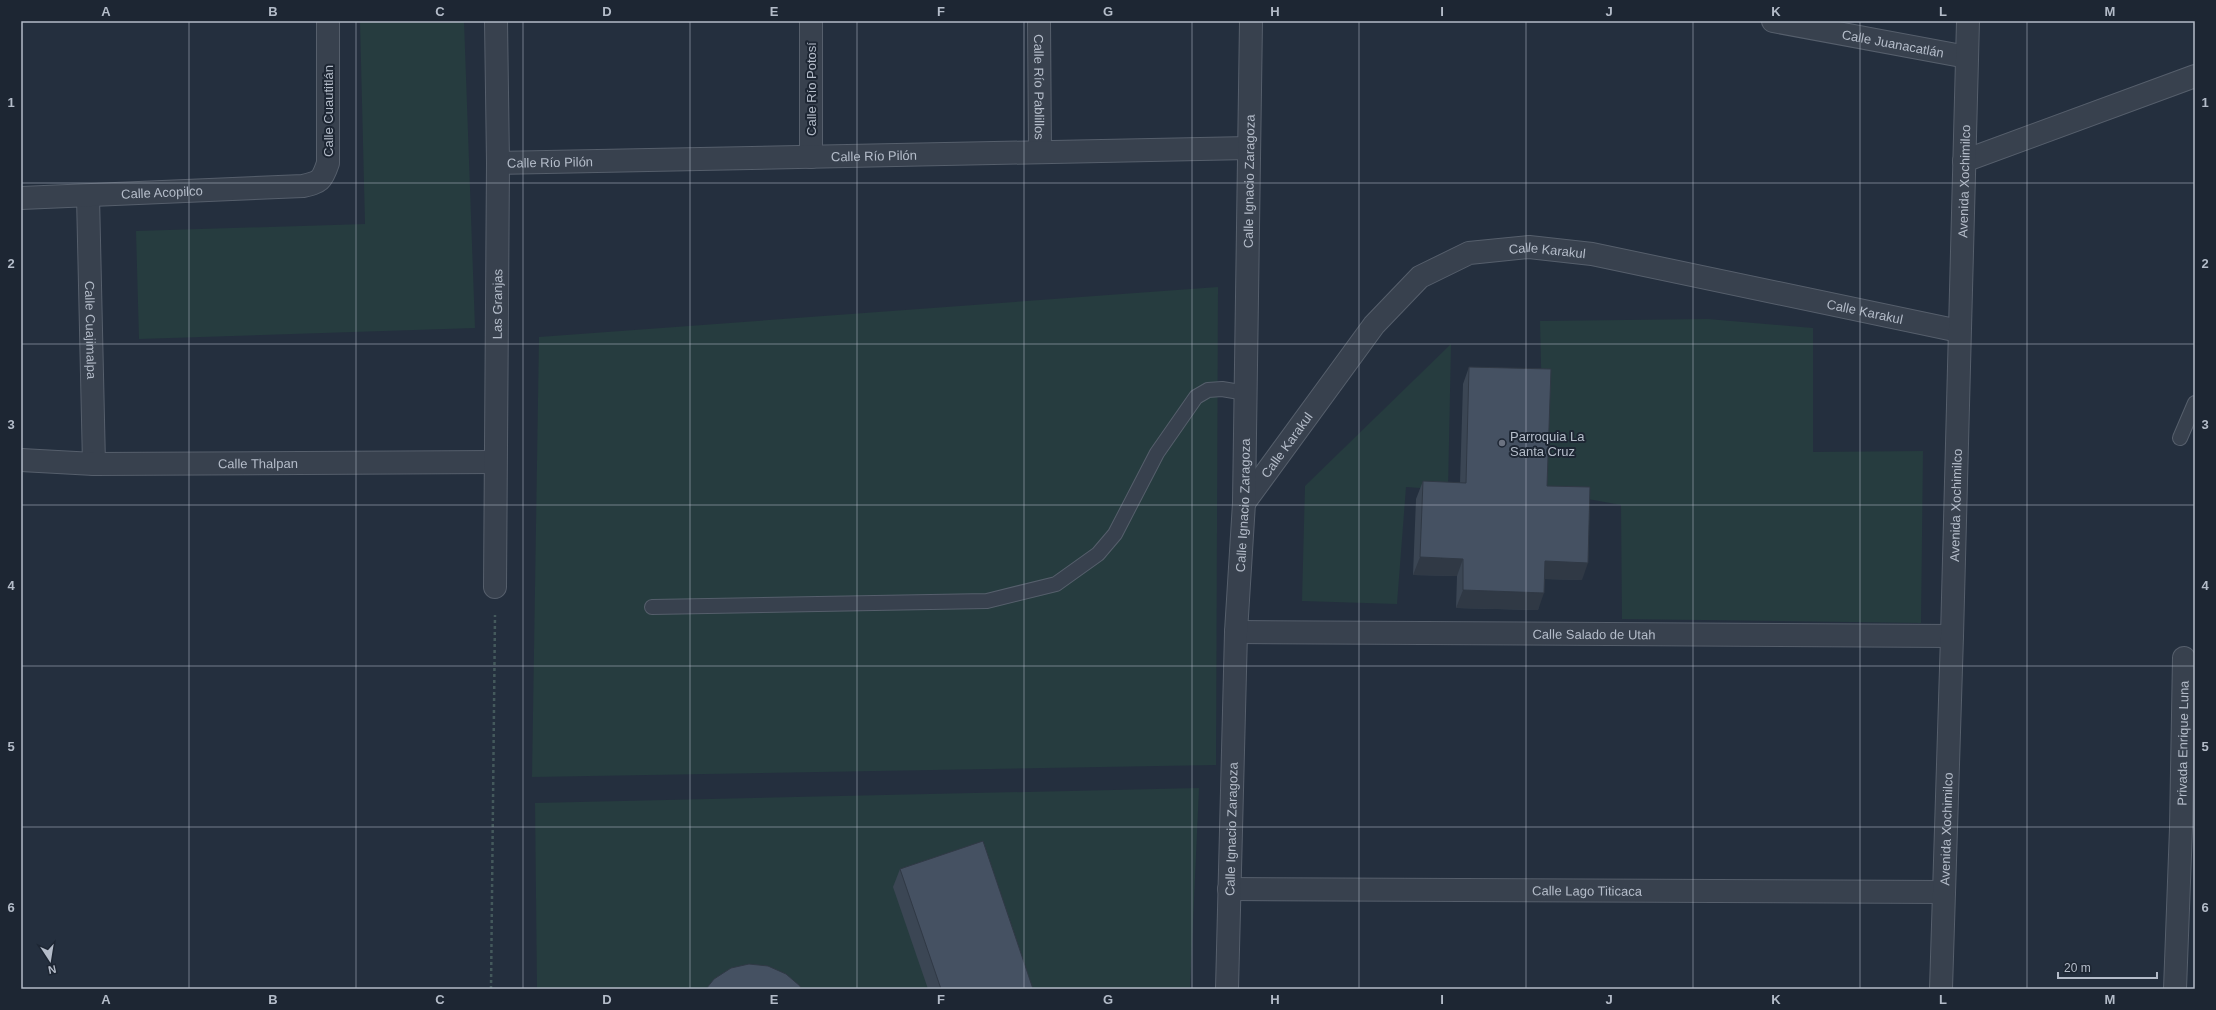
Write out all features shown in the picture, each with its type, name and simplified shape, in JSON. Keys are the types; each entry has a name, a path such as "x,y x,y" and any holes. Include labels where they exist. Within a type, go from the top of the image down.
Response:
{"street":[{"name":"Calle Cuautitlán","path":"303,186 317,183 324,177 328,163 328,21"},
{"name":"Las Granjas","path":"495,587 498,163 496,21"},
{"name":"Calle Río Potosí","path":"811,21 811,157"},
{"name":"Calle Río Pablillos","path":"1038,21 1040,152"},
{"name":"Calle Ignacio Zaragoza","path":"1227,989 1236,632 1244,503 1251,21"},
{"name":"Calle Juanacatlán","path":"1773,21 1967,56"},
{"name":"Avenida Xochimilco","path":"1941,989 1968,21"},
{"path":"1964,161 2195,76"},
{"name":"Calle Río Pilón","path":"498,163 1249,148"},
{"name":"Calle Acopilco","path":"21,198 303,186"},
{"name":"Calle Cuajimalpa","path":"88,196 94,464"},
{"name":"Calle Karakul","path":"1244,503 1374,325 1420,277 1470,254 1529,247 1592,254 1960,331"},
{"name":"Calle Thalpan","path":"21,460 94,464 495,462"},
{"name":"Calle Salado de Utah","path":"1236,632 1952,636"},
{"name":"Privada Enrique Luna","path":"2175,989 2188,830 2184,658"},
{"name":"Calle Lago Titicaca","path":"1229,889 1944,892"}],"lane":[{"path":"652,607 987,601 1056,584 1098,554 1115,534 1157,453 1196,397 1208,390 1222,389 1246,393"},
{"path":"2180,438 2195,403"}],"path":[{"path":"491,989 495,587"}],"green space":[{"path":"360,21 464,21 475,328 139,339 136,231 365,224"},
{"path":"1218,287 1216,765 532,777 539,337"},
{"path":"1708,319 1813,328 1813,452 1923,451 1921,623 1622,619 1621,505 1544,491 1540,321"},
{"path":"1451,344 1448,490 1406,487 1397,604 1302,601 1305,486"},
{"path":"1199,788 1190,989 537,989 535,803"}],"building":[{"name":"Parroquia La Santa Cruz","path":"1469,367 1551,369 1547,486 1590,487 1588,563 1545,561 1544,593 1463,590 1463,559 1420,557 1423,481 1466,483"},
{"path":"983,841 1033,989 941,989 900,869"},
{"path":"749,964 768,966 786,974 800,986 801,989 706,989 714,979 731,968"}],"place":[{"name":"Parroquia La Santa Cruz","path":"1502,443"}]}
